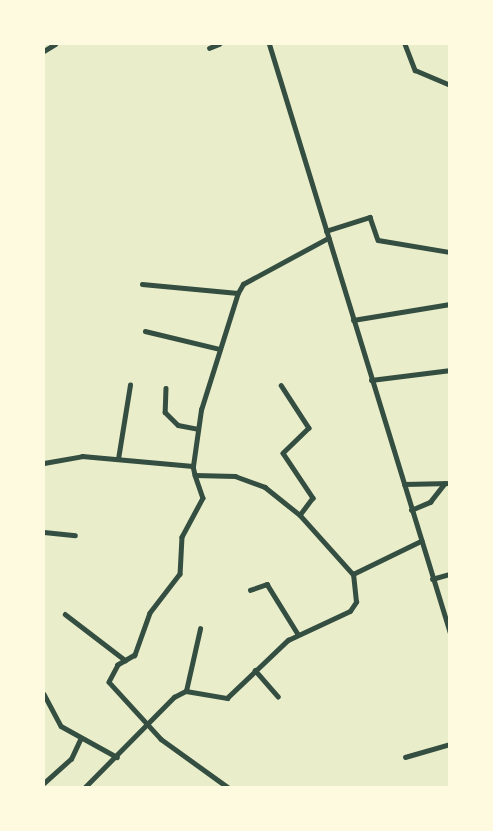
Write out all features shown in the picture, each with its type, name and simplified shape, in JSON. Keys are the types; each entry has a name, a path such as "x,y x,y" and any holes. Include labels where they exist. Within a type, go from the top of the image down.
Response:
{"street":[{"path":"44,51 55,44"},
{"path":"209,48 219,44"},
{"path":"269,44 450,633"},
{"path":"405,44 415,70 450,85"},
{"path":"229,788 161,739 150,722 109,682 125,660 135,655 150,613 180,574 182,537 203,498 193,466 198,429 238,293 243,284 327,234 370,217 378,240 450,252"},
{"path":"142,284 238,293"},
{"path":"353,320 450,304"},
{"path":"145,331 220,349"},
{"path":"371,380 450,370"},
{"path":"118,459 130,385"},
{"path":"281,385 309,428 283,453 313,498 300,516"},
{"path":"166,388 165,412 178,425 198,429"},
{"path":"44,462 76,456 193,466"},
{"path":"186,691 224,699 298,634 350,611 356,602 353,574 300,516 265,487 235,476 195,474"},
{"path":"404,484 447,483"},
{"path":"411,510 430,502 447,483"},
{"path":"44,532 75,535"},
{"path":"353,574 421,541"},
{"path":"432,580 450,574"},
{"path":"249,590 267,584 298,634"},
{"path":"65,614 125,660"},
{"path":"84,788 150,722 186,691 200,629"},
{"path":"255,670 278,696"},
{"path":"44,694 61,726 80,740 117,757"},
{"path":"44,783 70,759 80,740"},
{"path":"405,757 450,744"}]}
